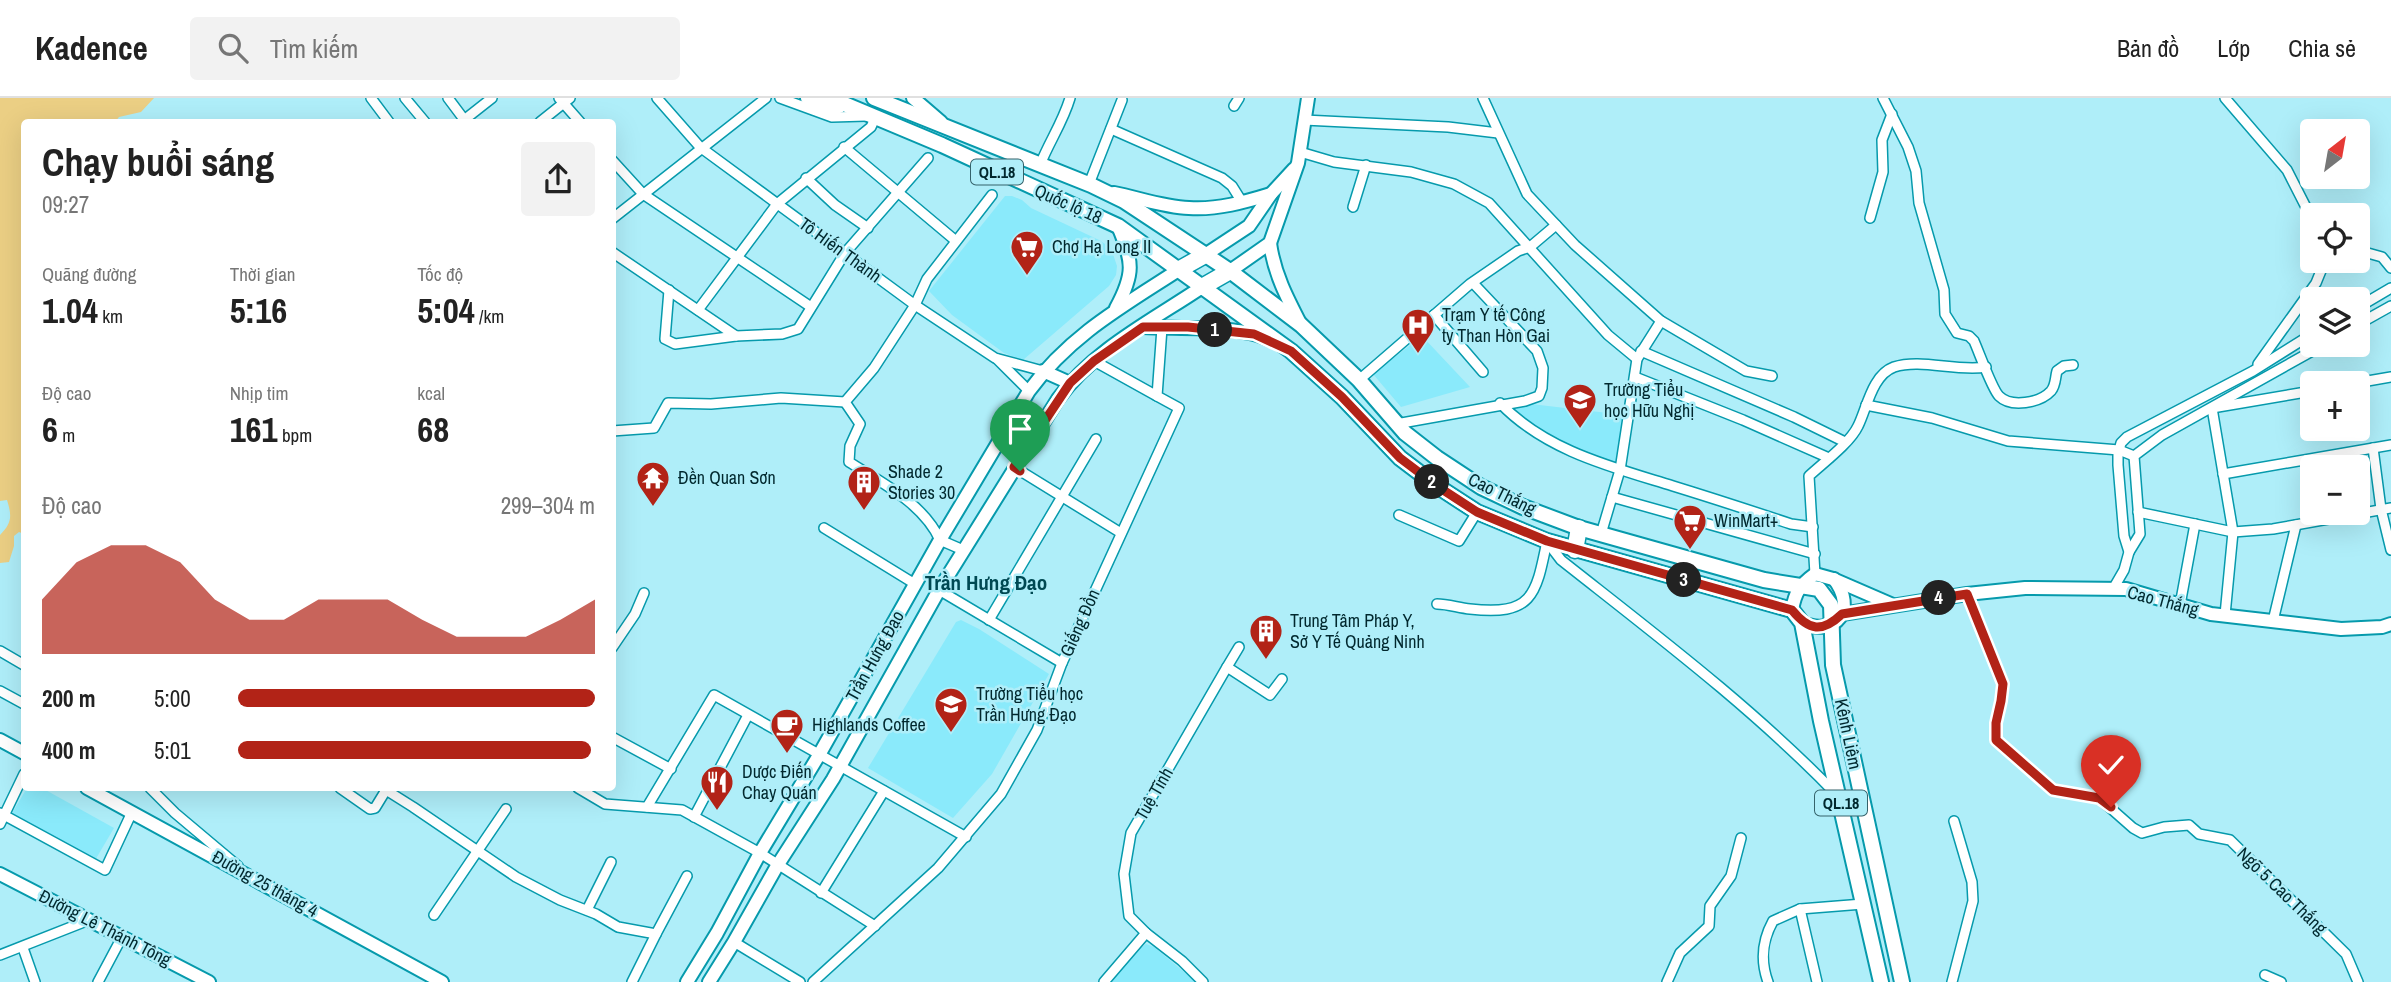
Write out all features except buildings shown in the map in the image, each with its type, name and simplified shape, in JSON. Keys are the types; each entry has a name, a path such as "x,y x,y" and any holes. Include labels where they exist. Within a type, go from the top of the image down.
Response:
{"highway":[{"path":"1180,269 1205,255"},
{"path":"1202,287 1230,271"},
{"path":"1575,550 1579,528"}],"main road":[{"name":"Quốc lộ 18","path":"808,98 836,103 876,116 1118,226 1202,287"},
{"name":"Quốc lộ 18","path":"874,98 1105,191 1230,271"},
{"path":"913,98 944,125"},
{"path":"1301,325 1279,279 1270,243 1299,158 1308,98"},
{"path":"1205,255 1249,226 1299,158"},
{"path":"1105,191 1188,208 1211,208 1271,194"},
{"path":"1116,308 1127,287 1130,271 1129,253 1118,226"},
{"path":"1230,271 1270,243"},
{"name":"Trần Hưng Đạo","path":"687,982 940,540 1029,391 1044,371 1075,340 1116,308 1180,269"},
{"name":"Cao Thắng","path":"1230,271 1301,325 1359,380 1396,424 1437,458 1481,487 1523,507 1579,528 1764,580 1800,585"},
{"name":"Trần Hưng Đạo","path":"709,982 777,866 841,766 963,550 1070,383 1094,361 1202,287"},
{"name":"Cao Thắng","path":"1202,287 1291,351 1342,397 1400,458 1477,512 1575,550 1792,610"},
{"path":"1143,327 1188,327 1254,334 1291,351"},
{"path":"1044,371 1070,383"},
{"path":"1792,610 1794,596 1800,585 1815,575 1833,579 1893,605"},
{"path":"1802,623 1815,628 1831,625 1842,614 1845,600 1842,589 1833,579"},
{"name":"Kênh Liêm","path":"1800,585 1819,589 1831,605 1833,665 1902,982"},
{"name":"Cao Thắng","path":"1842,614 1967,594 2025,588 2126,589 2225,615 2341,629 2391,624"},
{"name":"Kênh Liêm","path":"1792,610 1802,623 1821,721 1881,982"},
{"path":"0,740 21,751"},
{"name":"Đường 25 tháng 4","path":"93,791 442,982"},
{"name":"Đường Lê Thánh Tông","path":"0,874 122,937 192,978 209,982"}],"street":[{"path":"371,98 386,119"},
{"path":"405,98 422,119"},
{"path":"448,98 464,119"},
{"path":"467,119 492,98"},
{"name":"Tô Hiến Thành","path":"657,98 700,148 915,305 995,358 1044,371"},
{"path":"616,216 766,98"},
{"path":"698,310 777,204 871,127 876,116 832,117 780,98"},
{"path":"1040,166 1051,138 1065,116 1070,98"},
{"path":"1483,98 1527,194 1575,245 1661,321 1746,370 1772,376"},
{"path":"1883,98 1916,171 1919,203 1944,290 1945,314 1957,333 1969,336 1974,341 1997,395 2009,402 2042,398 2054,386 2057,370 2073,365"},
{"path":"2225,98 2287,170 2304,203"},
{"path":"543,119 564,100 578,119"},
{"path":"1089,184 1122,100"},
{"path":"1870,218 1882,172 1882,140 1892,114"},
{"path":"1304,120 1498,132"},
{"path":"1111,129 1222,178 1232,186 1242,202"},
{"path":"844,147 956,241"},
{"path":"669,290 664,338 675,344 736,336 782,334 798,329 845,253 928,158"},
{"path":"1299,158 1411,172 1470,191 1489,203 1608,335 1639,355 1784,412 1845,442"},
{"path":"616,164 643,194 811,307"},
{"path":"1353,207 1366,165"},
{"path":"806,178 840,209 868,228"},
{"path":"845,402 874,368 915,305 928,279 992,195"},
{"path":"1359,380 1473,283 1518,251 1528,248 1556,225"},
{"path":"2370,254 2382,257 2391,268"},
{"path":"616,255 736,336"},
{"path":"2253,371 2316,283 2320,273"},
{"path":"1396,424 1525,401 1539,396 1542,388 1541,358 1538,351 1473,283"},
{"path":"2370,300 2391,288"},
{"path":"2370,318 2391,306"},
{"path":"1434,315 1483,372"},
{"path":"1601,534 1620,470 1639,355 1661,321"},
{"path":"1094,361 1157,396 1162,328"},
{"path":"2129,552 2123,536 2119,450 2121,443 2139,430 2253,371 2300,342"},
{"path":"2134,456 2162,435 2302,357"},
{"path":"995,358 1029,391"},
{"path":"1815,575 1809,476 1858,428 1866,405 1880,379 1891,368 1911,364 1958,369 1986,367"},
{"path":"1635,377 1743,419 1829,457"},
{"path":"2370,381 2391,377"},
{"path":"2212,408 2300,393"},
{"name":"Giếng Đồn","path":"813,982 938,868 1001,794 1037,730 1062,663 1179,408 1157,396"},
{"path":"616,431 654,428 668,403 711,404 781,397 845,402"},
{"path":"845,402 860,424 850,446 849,462 909,500 933,525 940,540 963,550"},
{"path":"1500,404 1512,416 1560,447 1620,470 1791,524 1813,527"},
{"path":"1866,405 1932,418 2008,441 2119,450 2134,456"},
{"path":"2212,408 2233,532 2225,615"},
{"path":"989,620 1096,439"},
{"path":"2223,474 2391,445"},
{"path":"2373,448 2381,509 2391,550"},
{"path":"2113,589 2140,534 2134,456"},
{"path":"1014,467 1121,533"},
{"path":"1612,497 1815,554"},
{"path":"2138,512 2233,532 2273,530 2391,508"},
{"path":"1399,515 1459,541 1477,512"},
{"path":"2180,605 2196,524"},
{"path":"2273,621 2296,525"},
{"path":"824,528 915,584"},
{"path":"1437,604 1499,610 1521,604 1530,598 1536,587 1547,541"},
{"path":"1547,541 1561,559 1794,751 1840,798"},
{"path":"939,590 1062,663"},
{"path":"616,642 635,614 644,593"},
{"name":"Ngõ 5 Cao Thắng","path":"1967,594 2003,684 1996,723 1996,740 2053,790 2099,798 2142,833 2164,827 2189,825 2199,834 2230,840 2346,954 2358,982"},
{"name":"Tuệ Tĩnh","path":"1203,982 1129,916 1124,874 1131,833 1239,647"},
{"path":"0,652 21,663"},
{"path":"1227,667 1270,695 1282,679"},
{"path":"0,691 21,702"},
{"path":"647,807 714,695 966,837"},
{"path":"694,817 748,715"},
{"path":"616,739 671,769"},
{"path":"21,780 1,818 105,870 132,812"},
{"path":"153,791 250,876"},
{"path":"344,791 370,809 375,808 385,791"},
{"path":"387,791 516,877 618,927 656,934"},
{"path":"583,791 605,804 682,810 760,853 875,926"},
{"path":"821,893 884,791"},
{"path":"434,915 506,809"},
{"path":"1952,982 1973,901 1972,883 1954,821"},
{"path":"1667,982 1679,953 1709,926 1710,906 1731,876 1741,838"},
{"path":"587,910 611,862"},
{"path":"632,982 687,876"},
{"path":"1768,982 1762,965 1766,932 1773,921 1800,909 1863,904"},
{"path":"1800,909 1817,982"},
{"path":"0,955 89,920"},
{"path":"1104,982 1146,933"},
{"path":"98,982 122,937"},
{"path":"734,942 800,982"},
{"path":"23,947 35,982"},
{"path":"2264,975 2280,982"}],"shaded area":[{"path":"0,98 154,98 141,112 117,119 21,119 21,533 14,536 9,562 0,563 0,535 9,523 10,515 7,500 0,501"},
{"name":"Chợ Hạ Long II","path":"1005,196 1022,200 1031,208 1099,240 1111,248 1117,266 1116,275 1109,286 1023,360 1004,353 952,315 929,291"},
{"name":"Trạm Y tế Công ty Than Hòn Gai","path":"1422,336 1470,387 1401,407 1373,374"},
{"name":"Trường Tiểu học Hữu Nghị","path":"1531,404 1625,415 1615,465 1558,443 1512,410 1514,406"},
{"name":"Trường Tiểu học Trần Hưng Đạo","path":"961,620 1049,674 992,774 953,818 868,768 956,622"},
{"path":"25,791 47,791 114,828 94,862 11,815"},
{"path":"1146,944 1154,947 1196,982 1111,982 1127,959"}],"place":[{"name":"Chợ Hạ Long II","path":"1027,277"},
{"name":"Trạm Y tế Công ty Than Hòn Gai","path":"1418,355"},
{"name":"Trường Tiểu học Hữu Nghị","path":"1580,430"},
{"name":"Đền Quan Sơn","path":"653,508"},
{"name":"Shade 2 Stories 30","path":"864,512"},
{"name":"WinMart+","path":"1690,551"},
{"name":"Trung Tâm Pháp Y, Sở Y Tế Quảng Ninh","path":"1266,661"},
{"name":"Trường Tiểu học Trần Hưng Đạo","path":"951,734"},
{"name":"Highlands Coffee","path":"787,755"},
{"name":"Dược Điến Chay Quán","path":"717,812"}],"district":[{"name":"Trần Hưng Đạo","path":"986,583"}],"route":[{"path":"1020,471 1014,467 1070,383 1094,361 1143,327 1188,327 1265,337 1291,351 1342,397 1400,458 1477,512 1522,533 1792,610 1802,623 1815,628 1831,625 1842,614 1967,594 2003,684 1996,723 1996,740 2053,790 2099,798 2111,807"}]}
